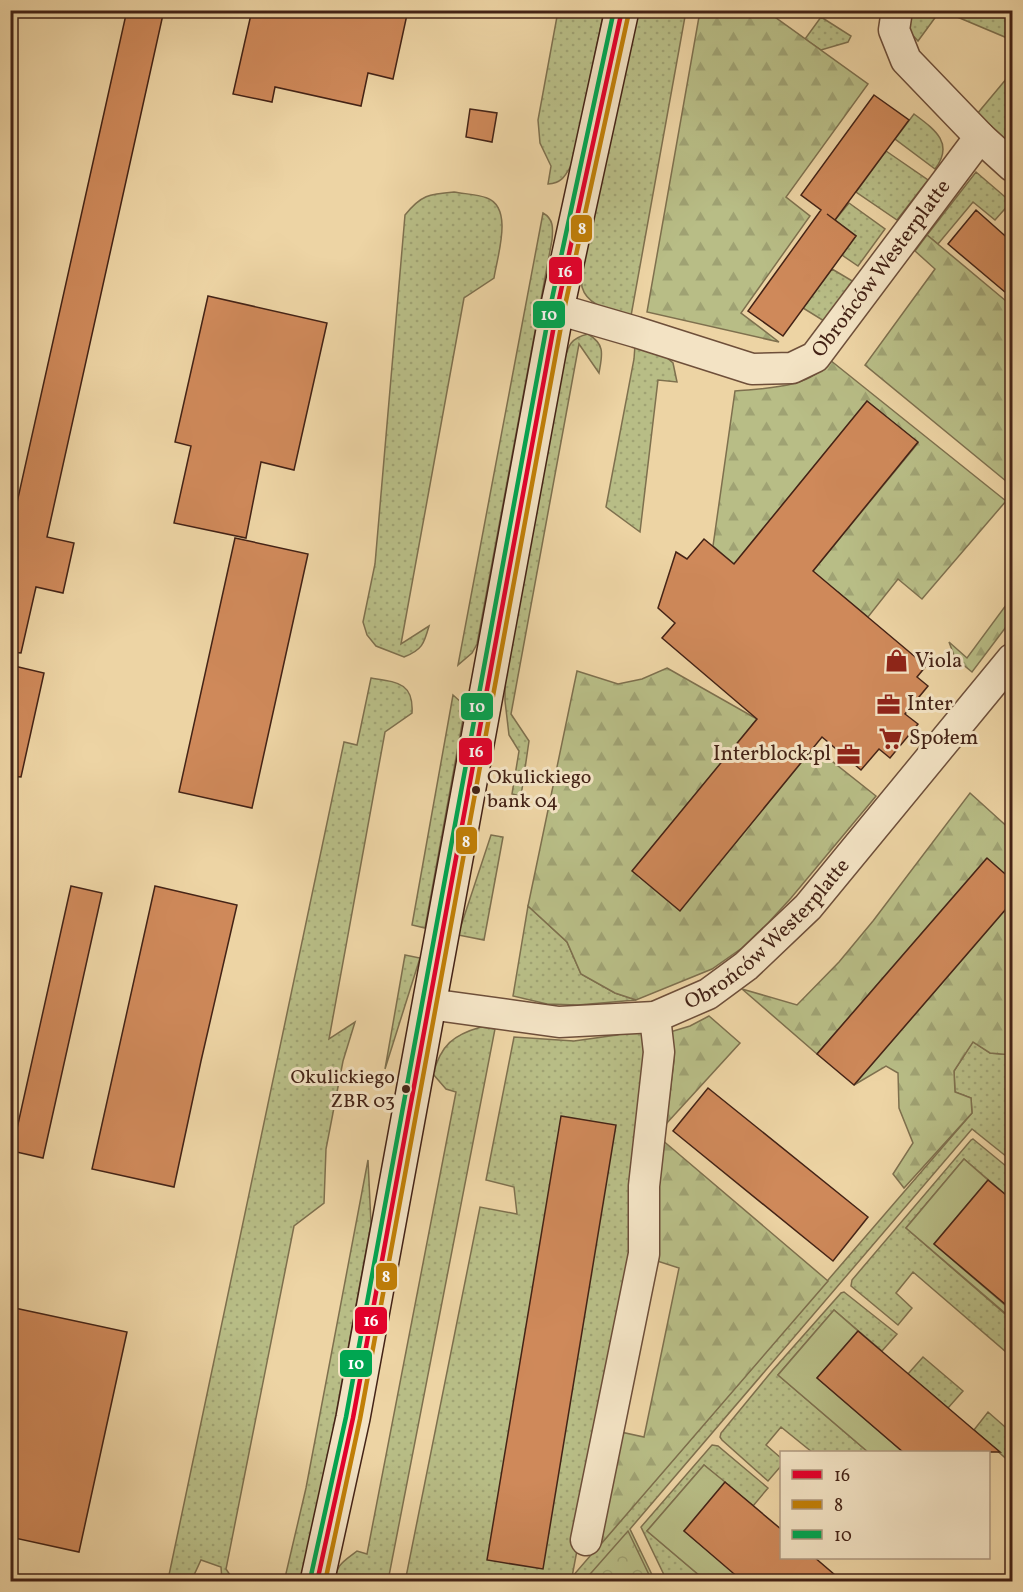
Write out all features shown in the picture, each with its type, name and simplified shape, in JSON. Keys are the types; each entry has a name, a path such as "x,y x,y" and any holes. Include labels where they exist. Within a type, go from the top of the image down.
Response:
{"street":[{"path":"317,1581 353,1418 556,309 622,10"},
{"path":"897,10 894,30 906,60 980,137 1012,166"},
{"name":"Obrońców Westerplatte","path":"556,309 752,369 792,368 815,357 980,137"},
{"name":"Obrońców Westerplatte","path":"429,1004 559,1022 655,1017 708,994 747,966 808,907 1009,669"},
{"path":"586,1540 644,1254 644,1186 659,1052 655,1017"}],"green space":[{"path":"558,11 604,11 572,164 560,180 548,184 551,166 540,143 538,120"},
{"path":"638,11 686,11 631,316 610,310 590,300 585,294 582,282 583,267"},
{"path":"700,11 768,11 868,84 786,197 810,216 741,313 779,342 647,312"},
{"path":"906,11 940,11 918,41 906,28"},
{"path":"943,11 1012,11 1012,40"},
{"path":"821,17 851,36 848,42 821,50 805,39"},
{"path":"1012,72 1012,154 972,120"},
{"path":"914,114 940,137 943,152 935,169 895,139"},
{"path":"886,151 928,180 897,220 856,192"},
{"path":"976,172 1011,202 995,220 973,202 938,244 927,235"},
{"path":"454,192 487,198 495,203 500,212 502,234 494,278 464,298 401,644 429,626 421,646 404,657 376,646 367,635 363,622 375,564 405,215 421,199"},
{"path":"849,203 885,229 858,266 842,255 856,236 835,220"},
{"path":"543,213 551,221 552,240 477,644 472,653 458,665"},
{"path":"927,235 1012,306 1012,486 865,365 935,269 915,251"},
{"path":"832,269 854,282 824,321 803,308"},
{"path":"588,334 600,346 602,356 599,373 579,344 511,714 529,741 521,796 512,794 519,751 509,735 505,678 562,368 572,342"},
{"path":"635,345 659,351 673,363 677,382 658,380 640,532 606,507"},
{"path":"830,360 1006,501 922,599 898,579 868,617 838,592 785,605 918,443 867,401 734,564 713,546 735,391 774,388 800,382 821,370"},
{"path":"1012,597 1012,619 972,672 955,658 949,642 967,658"},
{"path":"667,668 757,719 633,871 680,910 814,747 876,796 791,898 742,948 712,969 636,1000 615,993 581,974 567,942 528,906 577,671 618,684 642,679"},
{"path":"371,678 402,685 410,695 412,713 385,732 329,1039 355,1022 343,1061 326,1149 324,1203 294,1226 226,1569 234,1581 222,1581 221,1567 201,1560 194,1575 181,1578 169,1575 344,742 357,745"},
{"path":"453,695 462,703 463,719 425,928 412,925"},
{"path":"970,793 1012,831 1012,880 986,859 817,1054 742,989 797,1005 839,962 873,921"},
{"path":"491,835 503,837 484,940 458,935"},
{"path":"1012,902 1012,1055 990,1053 973,1042 954,1071 955,1092 971,1098 972,1113 904,1188 893,1174 913,1143 899,1108 898,1073 886,1066 854,1085"},
{"path":"528,906 567,942 581,974 615,993 636,1000 578,1005 547,1004 513,996"},
{"path":"405,955 420,958 385,1069"},
{"path":"709,1016 740,1043 666,1124 674,1060 670,1032 690,1026"},
{"path":"481,1027 495,1029 388,1581 337,1581 337,1571 345,1560 357,1551 367,1554 456,1092 446,1089 433,1074 444,1048 463,1034"},
{"path":"643,1027 644,1072 633,1251 572,1577 972,1113 971,1098 955,1092 954,1071 973,1041 990,1053 1012,1055 1012,1161 972,1129 630,1529 655,1581 405,1582 480,1207 517,1214 514,1187 486,1180 514,1037 574,1041 617,1035"},
{"path":"661,1139 828,1281 601,1544 616,1431 644,1437 679,1268 654,1260"},
{"path":"973,1139 1012,1171 1012,1200 964,1159 906,1228 1012,1320 1012,1357 913,1272 896,1293 912,1308 898,1325 851,1286 852,1280"},
{"path":"964,1159 988,1180 934,1244 1012,1311 1012,1319 906,1228"},
{"path":"368,1160 371,1224 324,1479 300,1581 284,1582 306,1488"},
{"path":"844,1292 897,1334 882,1351 834,1310 778,1375 867,1451 811,1451 781,1427 766,1445 780,1457 780,1467 768,1481 722,1440 721,1433"},
{"path":"834,1310 858,1331 817,1378 902,1451 867,1451 778,1375"},
{"path":"923,1357 963,1391 948,1408 908,1374"},
{"path":"988,1412 1012,1433 1012,1464 974,1430"},
{"path":"712,1445 718,1446 768,1488 753,1506 704,1465 647,1531 706,1581 667,1581 641,1527"},
{"path":"704,1465 725,1482 684,1531 744,1581 706,1581 647,1531"},
{"path":"628,1531 652,1581 584,1581"}],"building":[{"path":"127,10 164,10 47,537 74,543 63,593 36,587 21,653 10,652 10,534"},
{"path":"252,10 408,10 393,79 368,73 361,106 275,87 272,102 233,94"},
{"path":"874,95 909,120 835,220 827,214 856,236 783,336 748,311 821,210 801,195"},
{"path":"470,109 497,113 492,142 466,137"},
{"path":"976,210 1012,242 1012,298 948,244"},
{"path":"208,296 327,323 294,470 261,462 246,538 174,523 191,446 175,442"},
{"path":"867,401 918,442 813,571 926,666 917,677 928,686 905,714 918,724 890,758 879,749 861,770 822,737 680,911 632,871 757,719 662,638 675,623 658,608 676,552 687,559 704,539 734,564"},
{"path":"235,538 308,554 252,808 179,792"},
{"path":"10,665 44,673 21,777 10,776"},
{"path":"987,858 1012,880 1012,902 854,1085 817,1054"},
{"path":"71,886 102,893 43,1158 12,1151"},
{"path":"155,886 237,905 174,1187 92,1169"},
{"path":"708,1088 868,1217 833,1261 673,1131"},
{"path":"561,1116 616,1125 543,1569 487,1560"},
{"path":"988,1180 1012,1200 1012,1310 934,1244"},
{"path":"10,1307 127,1332 79,1552 10,1537"},
{"path":"858,1331 1000,1452 902,1451 817,1378"},
{"path":"725,1482 780,1528 780,1559 816,1559 842,1581 744,1581 684,1531"}],"transit line":[{"name":"10","path":"310,1580 346,1417 550,308 614,10"},
{"name":"16","path":"317,1582 353,1418 557,309 622,10"},
{"name":"8","path":"325,1582 360,1419 564,310 629,12"}],"place":[{"name":"Viola","path":"897,661"},
{"name":"Inter","path":"889,704"},
{"name":"Społem","path":"891,738"},
{"name":"Interblock.pl","path":"849,754"},
{"name":"Okulickiego bank 04","path":"476,790"},
{"name":"Okulickiego ZBR 03","path":"406,1089"}]}
